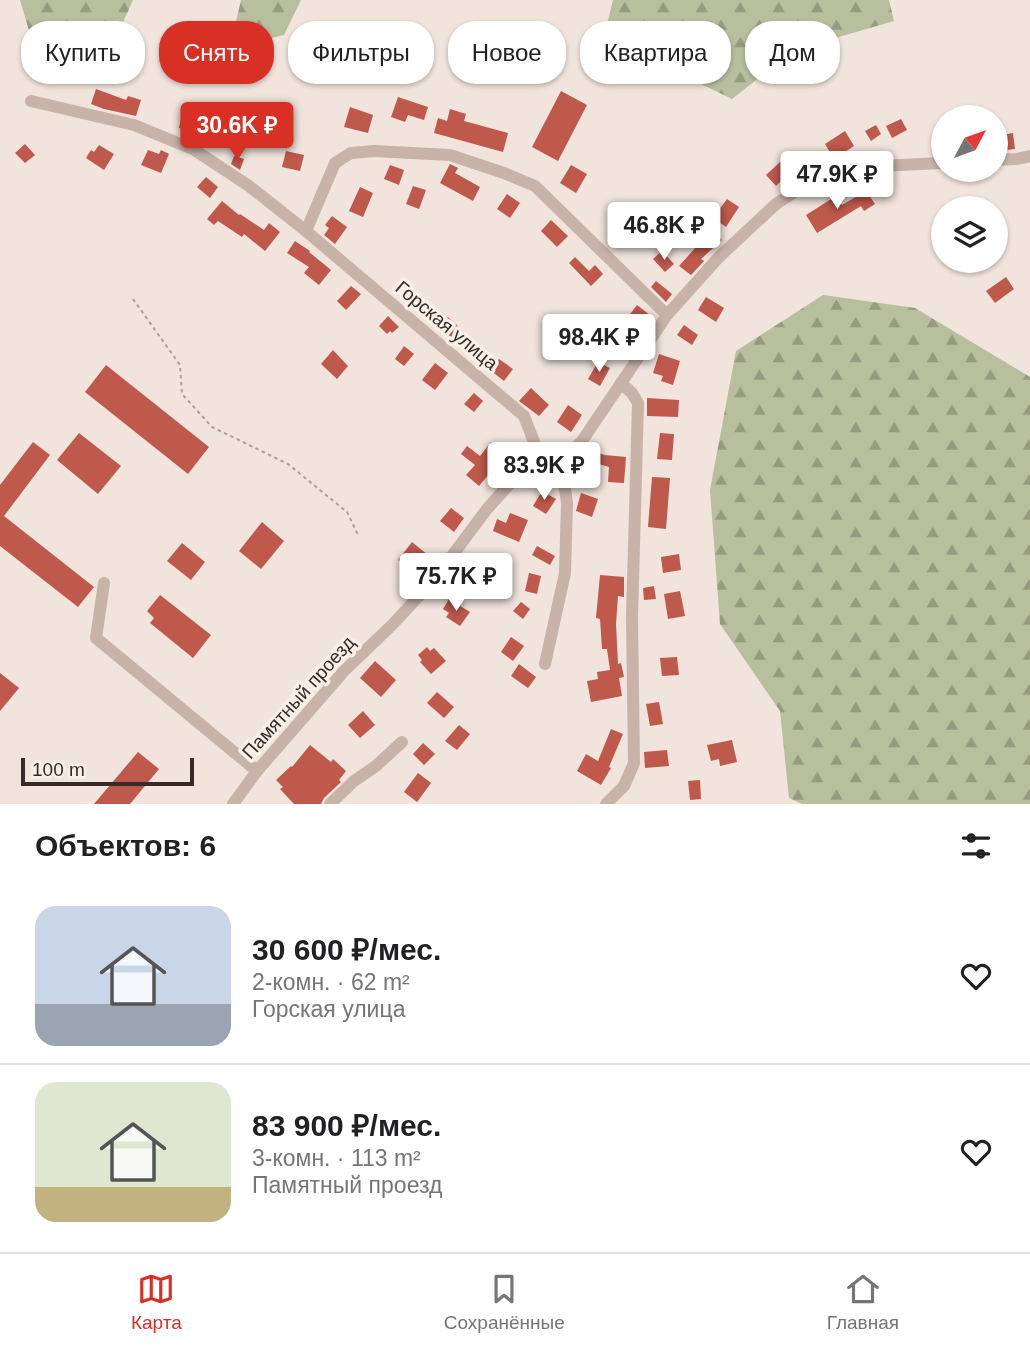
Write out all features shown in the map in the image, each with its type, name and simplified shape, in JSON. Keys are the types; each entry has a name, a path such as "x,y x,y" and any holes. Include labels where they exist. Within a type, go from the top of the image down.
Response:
{"street":[{"name":"Горская улица","path":"31,101 134,125 193,149 249,186 524,416 534,442 534,462"},
{"path":"306,232 335,163 351,153 374,151 450,155 535,186 667,315"},
{"path":"1008,159 1030,156"},
{"path":"534,462 548,465 561,463 582,441 667,315 719,257 776,204 796,191 833,174 858,167 931,164"},
{"path":"606,804 624,786 634,763 632,617 638,403 621,383"},
{"name":"Памятный проезд","path":"233,804 257,771 344,671 435,580 487,509 534,462"},
{"path":"545,664 565,573 567,503 561,463"},
{"path":"104,583 96,638 257,771"},
{"path":"330,804 402,743"}],"path":[{"path":"133,299 180,365 183,394 212,427 288,464 347,512 359,537"}],"green space":[{"path":"20,0 133,0 124,21 26,21"},
{"path":"241,0 301,0 291,21 288,21 284,35 274,37 274,21 236,21"},
{"path":"613,0 889,0 894,21 840,37 840,21 745,21 745,84 751,84 732,99 701,84 731,84 731,21 608,21"},
{"path":"823,295 915,308 1030,377 1030,804 802,804 789,798 780,711 720,624 710,490 736,351"}],"building":[{"path":"96,89 126,100 128,96 141,100 136,116 91,104"},
{"path":"561,91 587,105 558,161 532,147"},
{"path":"398,97 428,107 424,120 408,115 405,122 391,117"},
{"path":"350,107 373,115 368,133 344,127"},
{"path":"450,109 466,114 464,121 508,133 503,152 434,133 438,118 447,121"},
{"path":"183,111 197,114 193,131 179,128"},
{"path":"901,119 907,130 892,138 886,126"},
{"path":"876,125 881,134 871,141 865,131"},
{"path":"845,131 854,146 834,159 825,144"},
{"path":"1013,133 1015,149 1008,150 1008,134"},
{"path":"25,144 35,155 25,163 15,153"},
{"path":"99,145 114,154 104,170 86,158 91,150 94,152"},
{"path":"148,150 159,154 161,150 169,154 161,173 141,165"},
{"path":"286,151 304,155 300,171 282,167"},
{"path":"234,156 244,159 240,170 231,164"},
{"path":"780,162 790,173 776,186 766,175"},
{"path":"450,164 458,168 455,173 480,187 473,201 440,183"},
{"path":"390,165 404,170 399,185 384,179"},
{"path":"571,165 587,174 576,193 560,183"},
{"path":"206,177 218,187 210,198 197,187"},
{"path":"413,186 426,190 419,209 406,204"},
{"path":"360,187 373,193 363,217 349,211"},
{"path":"866,191 875,204 864,211 861,206 817,233 806,215 836,196 842,205"},
{"path":"507,194 520,203 510,218 497,209"},
{"path":"727,199 739,207 726,227 713,218"},
{"path":"222,201 264,230 269,223 280,232 265,251 244,234 242,237 218,221 214,225 207,219"},
{"path":"332,216 347,227 335,244 324,235 329,228 325,225"},
{"path":"551,220 568,236 557,247 541,231"},
{"path":"714,231 722,240 701,259 704,261 691,275 679,266"},
{"path":"295,241 331,270 319,285 304,273 309,267 287,253"},
{"path":"662,251 674,264 665,272 653,259"},
{"path":"575,257 589,271 595,265 603,274 591,286 569,263"},
{"path":"1006,277 1014,289 995,303 986,291"},
{"path":"656,281 672,294 666,302 651,287"},
{"path":"351,286 361,294 346,310 337,301"},
{"path":"706,297 724,308 716,322 698,310"},
{"path":"637,305 650,315 637,333 624,322"},
{"path":"388,316 399,327 387,334 379,326"},
{"path":"448,317 460,328 451,337 439,327"},
{"path":"684,325 698,335 692,345 677,335"},
{"path":"404,346 414,354 404,366 395,359"},
{"path":"333,350 348,366 337,379 321,364"},
{"path":"659,354 680,361 673,385 661,381 663,376 653,373"},
{"path":"499,359 513,369 504,381 490,370"},
{"path":"598,362 610,368 600,386 588,379"},
{"path":"435,363 448,373 435,390 422,380"},
{"path":"106,365 209,447 188,474 85,392"},
{"path":"531,388 549,405 539,416 519,401"},
{"path":"474,393 483,401 474,412 464,404"},
{"path":"647,398 679,400 678,417 647,416"},
{"path":"568,405 582,415 571,432 557,422"},
{"path":"79,433 121,466 98,494 57,460"},
{"path":"660,433 674,434 672,460 657,459"},
{"path":"33,442 50,455 4,516 94,587 78,607 0,546 0,485"},
{"path":"491,442 504,452 479,486 466,475 475,465 461,454 467,446 480,456"},
{"path":"586,449 605,455 626,457 624,483 608,482 609,467 582,459"},
{"path":"652,477 670,478 666,529 648,527"},
{"path":"542,491 556,499 546,514 533,506"},
{"path":"581,493 598,499 592,517 576,511"},
{"path":"451,508 464,518 454,532 440,521"},
{"path":"510,513 528,520 519,542 493,531 497,519 506,523"},
{"path":"262,522 284,541 261,569 239,551"},
{"path":"412,542 428,555 416,570 413,568 411,571 398,560"},
{"path":"182,543 205,562 191,580 167,561"},
{"path":"537,546 555,556 550,565 532,555"},
{"path":"679,554 681,570 663,573 661,557"},
{"path":"529,573 541,576 537,594 525,591"},
{"path":"600,575 624,577 624,597 618,596 616,624 618,664 621,663 624,677 619,678 622,696 591,702 587,681 598,679 597,672 610,670 607,649 602,649 600,619 596,618"},
{"path":"654,586 656,599 644,600 643,588"},
{"path":"680,591 685,616 668,619 664,594"},
{"path":"160,595 211,635 193,658 150,623 154,618 147,611"},
{"path":"449,599 470,612 460,626 446,617 449,613 443,609"},
{"path":"521,602 530,609 523,619 513,611"},
{"path":"511,637 524,646 513,661 501,652"},
{"path":"427,647 430,651 434,648 446,661 431,674 420,662 422,660 418,655"},
{"path":"677,657 679,675 662,676 660,658"},
{"path":"375,661 396,680 381,697 360,678"},
{"path":"519,664 536,677 528,688 511,676"},
{"path":"0,673 19,688 0,711"},
{"path":"437,692 454,707 444,718 427,703"},
{"path":"659,702 663,724 650,726 646,704"},
{"path":"363,711 375,725 360,738 348,725"},
{"path":"459,725 470,734 457,750 445,741"},
{"path":"611,729 623,734 609,767 611,768 601,785 577,771 586,754 598,761"},
{"path":"732,740 737,762 720,766 719,759 711,761 707,745"},
{"path":"423,743 435,754 424,765 413,754"},
{"path":"310,745 331,762 333,759 346,771 339,780 341,782 321,804 294,804 280,789 283,787 276,780 292,767"},
{"path":"667,750 669,766 645,768 644,752"},
{"path":"138,752 159,769 130,804 94,804"},
{"path":"418,773 431,783 417,802 404,792"},
{"path":"700,780 701,799 690,800 688,781"}]}
